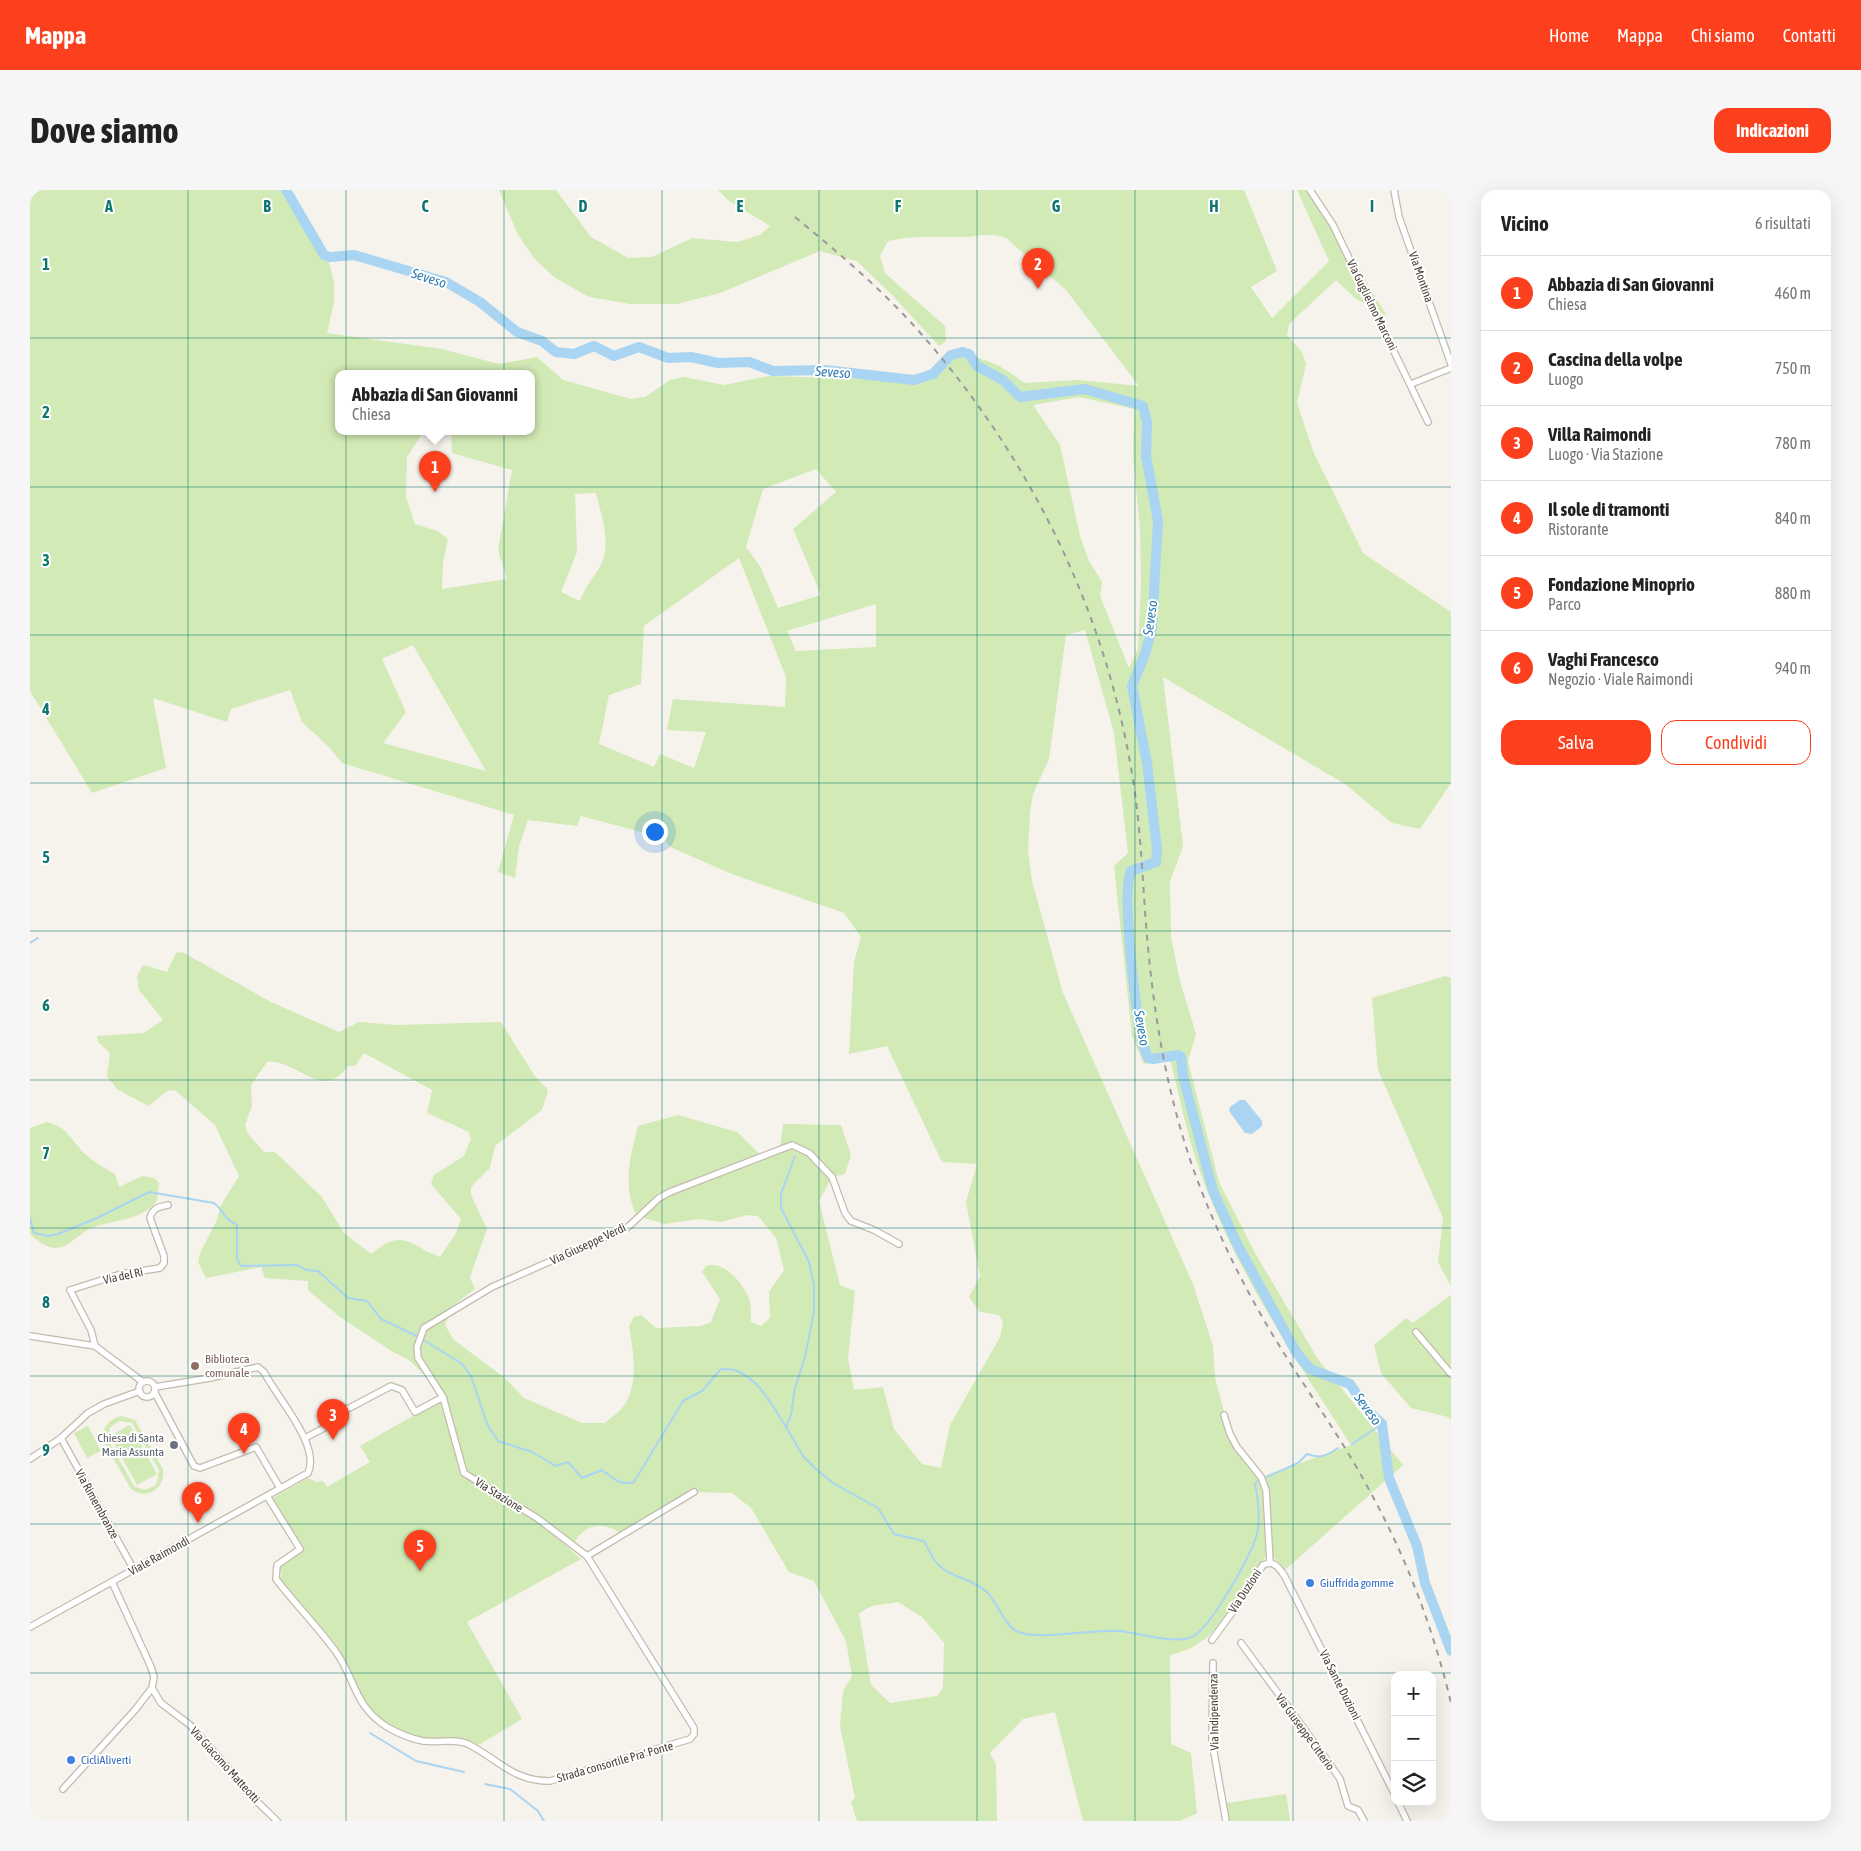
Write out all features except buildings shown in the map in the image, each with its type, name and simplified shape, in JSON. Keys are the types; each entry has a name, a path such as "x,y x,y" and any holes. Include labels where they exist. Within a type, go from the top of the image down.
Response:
{"street":[{"name":"Via Guglielmo Marconi","path":"1310,190 1333,225 1428,422"},
{"name":"Via Montina","path":"1394,190 1400,217 1451,366"},
{"path":"1411,384 1451,366"},
{"name":"Via Giuseppe Verdi","path":"443,1397 420,1363 417,1347 424,1328 492,1287 628,1227 659,1198 670,1192 792,1145 809,1153 832,1177 845,1213 851,1222 874,1230 899,1244"},
{"name":"Via del Rì","path":"95,1346 91,1330 70,1290 121,1274 160,1268 164,1263 164,1256 150,1218 151,1212 155,1208 168,1205"},
{"path":"1416,1332 1451,1374"},
{"path":"30,1336 95,1346 143,1382 150,1382 194,1466 200,1468 256,1446 280,1488"},
{"path":"140,1391 146,1397 155,1390 258,1367 264,1372 304,1438 326,1426 325,1421 391,1386 402,1390 415,1412 443,1397"},
{"path":"140,1391 143,1382"},
{"path":"30,1459 61,1438 88,1413 104,1404 140,1391"},
{"name":"Via Stazione","path":"443,1397 464,1473 537,1518 587,1556"},
{"path":"1224,1415 1237,1447 1261,1477 1266,1490 1270,1563"},
{"name":"Via Rimembranze","path":"61,1438 134,1570"},
{"name":"Viale Raimondi","path":"30,1627 308,1473 311,1454 304,1438"},
{"path":"587,1556 694,1492"},
{"name":"Strada consortile Pra' Ponte","path":"267,1496 300,1549 277,1566 276,1579 338,1654 359,1699 371,1714 388,1728 422,1741 467,1744 494,1763 537,1781 550,1781 646,1753 690,1739 694,1734 694,1728 587,1556"},
{"name":"Via Duzioni","path":"1212,1640 1260,1569 1270,1563 1276,1564 1284,1575"},
{"name":"Via Sante Duzioni","path":"1284,1575 1391,1787"},
{"path":"63,1789 135,1710 152,1688 154,1677 151,1667 112,1582"},
{"name":"Via Giuseppe Citterio","path":"1241,1643 1340,1779 1348,1806 1358,1810 1364,1821"},
{"name":"Via Indipendenza","path":"1213,1663 1212,1741 1226,1821"},
{"name":"Via Giacomo Matteotti","path":"152,1688 161,1703 190,1724 242,1787 277,1821"},
{"path":"1400,1806 1407,1821"}],"green space":[{"path":"30,190 284,190 316,248 328,259 334,282 334,303 327,333 442,349 499,364 537,357 563,380 631,399 645,397 670,380 684,377 724,385 768,376 914,380 933,374 951,355 962,352 998,365 1025,383 1079,380 1139,386 1066,290 1006,238 1000,236 915,237 888,241 880,256 885,273 945,326 946,341 939,346 895,298 857,261 820,251 720,293 677,304 630,304 589,297 554,277 535,259 518,235 499,190 556,190 591,237 628,258 652,257 692,238 737,242 760,235 770,226 729,201 718,190 1244,190 1277,271 1251,287 1272,318 1329,261 1297,190 1310,190 1387,316 1356,299 1336,280 1289,324 1287,335 1302,352 1306,364 1297,403 1313,451 1363,553 1451,612 1451,783 1420,829 1392,823 1345,784 1163,677 1183,846 1170,882 1171,937 1180,981 1196,1034 1188,1061 1219,1182 1255,1253 1318,1359 1403,1465 1285,1570 1269,1552 1228,1614 1216,1628 1203,1640 1188,1649 1170,1655 1171,1744 1191,1753 1197,1813 1180,1821 1083,1821 1055,1712 1023,1719 990,1753 996,1764 997,1821 857,1821 851,1802 855,1798 840,1726 843,1691 852,1676 846,1641 814,1581 789,1572 751,1508 732,1493 694,1492 621,1534 608,1527 595,1526 583,1532 574,1544 465,1473 441,1391 409,1360 393,1352 340,1317 308,1290 308,1281 265,1278 261,1267 206,1278 198,1262 200,1253 217,1220 220,1207 239,1176 215,1125 175,1090 167,1091 148,1106 117,1089 107,1076 110,1053 98,1042 97,1036 144,1033 163,1020 139,990 137,977 143,965 167,972 176,953 182,952 271,1002 339,1032 359,1022 396,1025 501,1022 534,1075 548,1090 542,1110 495,1146 490,1168 471,1187 471,1195 487,1229 470,1278 475,1289 451,1307 445,1325 454,1340 505,1378 524,1398 582,1423 605,1423 625,1404 632,1386 634,1366 629,1326 634,1317 641,1315 656,1328 701,1326 711,1322 720,1299 702,1272 706,1266 713,1265 727,1270 744,1288 750,1302 751,1322 761,1326 770,1318 769,1292 784,1270 776,1238 758,1216 747,1215 721,1222 698,1219 665,1224 637,1216 630,1194 629,1172 638,1126 678,1115 737,1132 762,1156 780,1149 783,1124 841,1125 851,1155 845,1174 832,1177 819,1201 840,1285 855,1291 848,1359 854,1390 883,1387 894,1429 922,1464 941,1468 950,1425 1000,1337 1003,1322 999,1315 980,1312 969,1297 980,1276 966,1202 977,1164 942,1162 887,1046 849,1054 854,962 861,937 844,913 732,874 670,847 664,838 581,816 577,826 528,820 519,846 515,878 498,872 514,815 342,763 330,748 302,722 290,690 231,709 227,722 153,698 166,768 92,793 30,691","holes":["335,370 535,370 535,435 451,435 452,453 512,470 498,550 507,579 442,589 443,563 448,539 437,531 415,524 406,497 407,457 421,435 335,435","1079,397 1134,409 1133,455 1140,529 1141,585 1138,649 1129,668 1100,596 1102,582 1089,561 1080,536 1060,445 1033,405","816,469 836,492 793,529 821,595 778,608 760,566 746,547 763,489","596,493 606,538 606,547 601,565 580,601 561,592 577,552 575,494","739,558 786,677 785,707 673,699 667,730 706,732 694,768 660,754 654,767 599,744 609,695 641,684 644,626","876,604 876,647 796,651 787,631","1085,630 1114,733 1128,853 1114,866 1132,1036 1144,1064 1170,1059 1198,1166 1228,1239 1266,1310 1351,1445 1261,1477 1230,1434 1215,1378 1213,1346 1193,1284 1063,993 1032,881 1028,851 1030,813 1033,794 1049,759 1066,635","413,645 486,771 383,743 406,712 382,659","364,1053 432,1090 427,1113 469,1132 471,1139 464,1156 434,1175 431,1184 461,1219 456,1233 440,1257 412,1243 398,1240 382,1246 371,1254 344,1233 322,1197 275,1152 264,1152 248,1134 245,1125 252,1106 251,1085 267,1062 278,1063 309,1077 329,1081 338,1076 348,1066 355,1066","898,1602 922,1617 944,1643 943,1688 937,1696 890,1703 871,1685 859,1613 872,1606"]},
{"path":"1445,976 1451,978 1451,1286 1438,1262 1443,1218 1378,1070 1372,998"},
{"path":"47,1122 60,1127 85,1154 115,1174 119,1187 142,1176 154,1178 159,1183 157,1201 142,1213 91,1228 61,1247 52,1248 40,1242 30,1234 30,1128"},
{"path":"1451,1295 1451,1420 1448,1417 1411,1408 1381,1373 1374,1345 1406,1318 1413,1323"},
{"path":"443,1399 463,1474 542,1524 581,1559 467,1622 522,1719 477,1746 459,1738 431,1739 416,1736 395,1728 378,1717 362,1697 334,1642 280,1579 282,1574 279,1568 303,1549 271,1499 308,1478 316,1482 323,1481 327,1487 370,1462 360,1446"},
{"path":"122,1416 135,1420 163,1469 162,1482 154,1491 143,1494 131,1489 102,1439 106,1427","holes":["119,1421 132,1423 159,1470 157,1483 147,1489 134,1486 107,1438 110,1428"]},
{"path":"130,1425 157,1474 137,1485 110,1436"},
{"path":"88,1426 101,1451 87,1458 74,1433"},
{"path":"1286,1794 1290,1821 1229,1821 1227,1803"}],"water":[{"path":"1240,1100 1245,1100 1262,1121 1262,1126 1252,1134 1245,1133 1229,1111 1230,1107"}],"waterway":[{"name":"Seveso","path":"286,190 324,255 330,257 354,255 446,282 480,302 517,332 542,341 556,352 574,354 594,346 614,356 639,347 668,358 691,357 718,363 749,362 773,371 825,370 914,380 933,374 951,355 962,352 969,354 977,366 1003,380 1020,397 1085,389 1143,406 1147,422 1146,456 1158,521 1152,628 1145,654 1132,686 1147,763 1157,849 1156,862 1131,871 1128,883 1130,953 1142,1042 1148,1058 1178,1055 1181,1057 1183,1076 1213,1191 1237,1244 1296,1352 1310,1369 1350,1384 1368,1411 1382,1424 1389,1478 1417,1546 1425,1583 1451,1651"},
{"path":"30,943 38,938"},
{"path":"30,1218 34,1233 48,1236 58,1234 95,1219 149,1192 214,1203 228,1219 237,1225 237,1259 241,1266 298,1265 306,1270 318,1271 348,1298 367,1301 381,1319 419,1337 462,1364 471,1376 487,1424 498,1441 532,1452 556,1466 568,1462 582,1478 602,1470 621,1482 629,1483 634,1482 683,1401 702,1391 721,1369 735,1370 753,1381 766,1395 786,1427 791,1415 795,1388 805,1357 814,1312 814,1285 809,1262 781,1208 781,1194 795,1156"},
{"path":"1352,1444 1382,1424"},
{"path":"786,1427 803,1456 816,1469 833,1483 878,1508 894,1534 924,1541 940,1566 946,1571 981,1587 994,1601 1012,1628 1026,1634 1052,1635 1121,1631 1167,1639 1192,1637 1209,1620 1230,1590 1254,1543 1259,1521 1255,1484 1257,1481"},
{"path":"1267,1477 1298,1463 1307,1454 1323,1456 1338,1448"},
{"path":"370,1733 416,1761 464,1772"},
{"path":"485,1784 510,1789 538,1811 544,1821"}],"railway":[{"path":"795,217 878,289 923,336 965,387 1002,441 1036,498 1066,557 1091,618 1111,680 1127,744 1137,809 1148,947 1157,1023 1174,1106 1190,1161 1216,1226 1253,1301 1285,1356 1356,1467 1394,1538 1427,1619 1451,1703"}],"place":[{"name":"Cascina della volpe","path":"1038,289"},
{"name":"Abbazia di San Giovanni","path":"435,492"},
{"name":"Biblioteca comunale","path":"195,1366"},
{"name":"Villa Raimondi","path":"333,1440"},
{"name":"Chiesa di Santa Maria Assunta","path":"174,1445"},
{"name":"Il sole di tramonti","path":"244,1454"},
{"name":"Vaghi Francesco","path":"198,1523"},
{"name":"Fondazione Minoprio","path":"420,1571"},
{"name":"Giuffrida gomme","path":"1310,1583"},
{"name":"CicliAliverti","path":"71,1760"}]}
